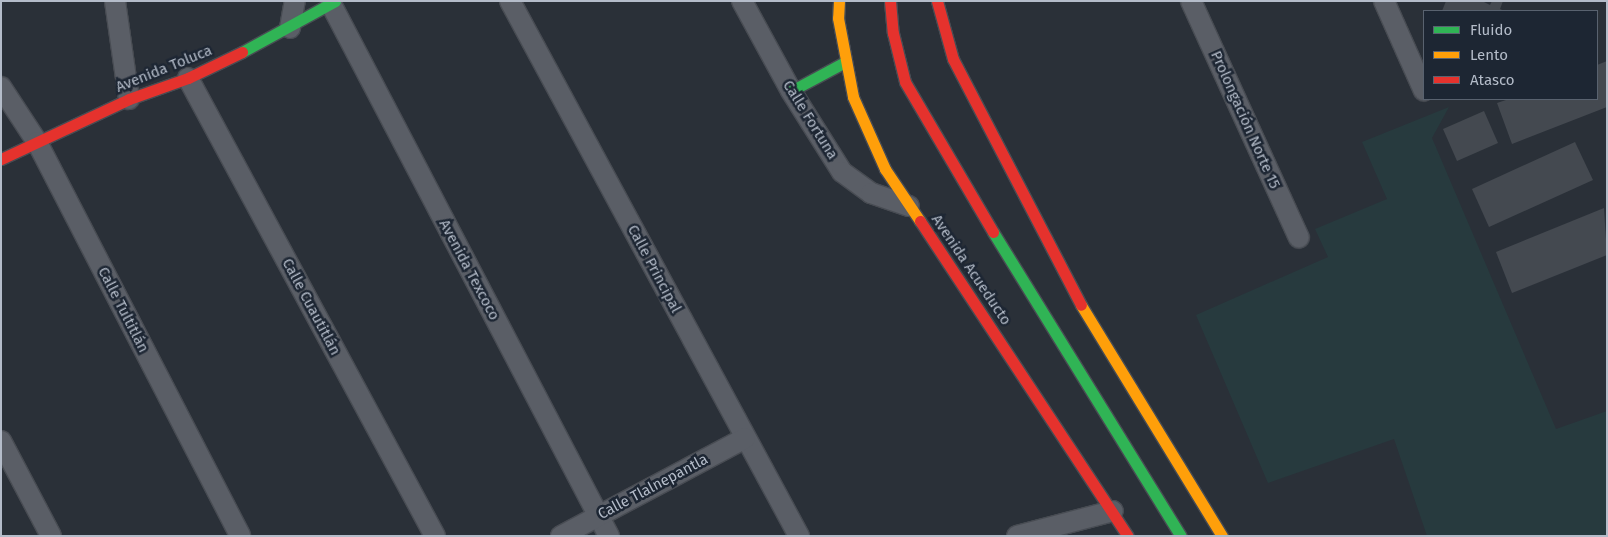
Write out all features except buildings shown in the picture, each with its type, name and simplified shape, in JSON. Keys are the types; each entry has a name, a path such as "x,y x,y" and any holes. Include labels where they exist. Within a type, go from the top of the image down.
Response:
{"street":[{"path":"115,1 129,100"},
{"path":"290,28 295,1"},
{"name":"Calle Principal","path":"510,1 799,536"},
{"name":"Calle Fortuna","path":"742,1 791,91 842,172 871,193 909,206"},
{"name":"Avenida Acueducto","path":"839,1 845,62 853,97 885,169 1128,536"},
{"path":"890,1 905,82 946,156 1182,536"},
{"path":"937,1 953,59 1062,273 1222,536"},
{"name":"Prolongación Norte 15","path":"1191,1 1299,238"},
{"path":"1384,1 1423,88"},
{"name":"Avenida Toluca","path":"1,159 129,100 188,78 290,28 333,3"},
{"name":"Avenida Texcoco","path":"333,3 609,536"},
{"path":"791,91 845,62"},
{"name":"Calle Cuautitlán","path":"188,78 435,536"},
{"name":"Calle Tultitlán","path":"1,87 37,142 240,536"},
{"name":"Calle Tlalnepantla","path":"560,536 746,438"},
{"path":"1,441 51,536"},
{"path":"1017,536 1113,511"}],"green space":[{"path":"1449,107 1432,138 1556,429 1607,411 1607,536 1427,536 1394,439 1268,483 1196,315 1328,257 1315,229 1387,199 1362,142"}],"traffic: fast":[{"path":"242,52 335,1"},
{"path":"791,91 845,62"},
{"path":"993,232 1181,536"}],"traffic: slow":[{"path":"839,1 838,18 853,97 885,169 920,221"},
{"path":"1081,305 1222,536"}],"traffic: jam":[{"path":"890,1 893,33 905,82 993,232"},
{"path":"937,1 953,59 1081,305"},
{"path":"1,159 129,99 188,78 242,52"},
{"path":"920,221 1128,536"}]}
